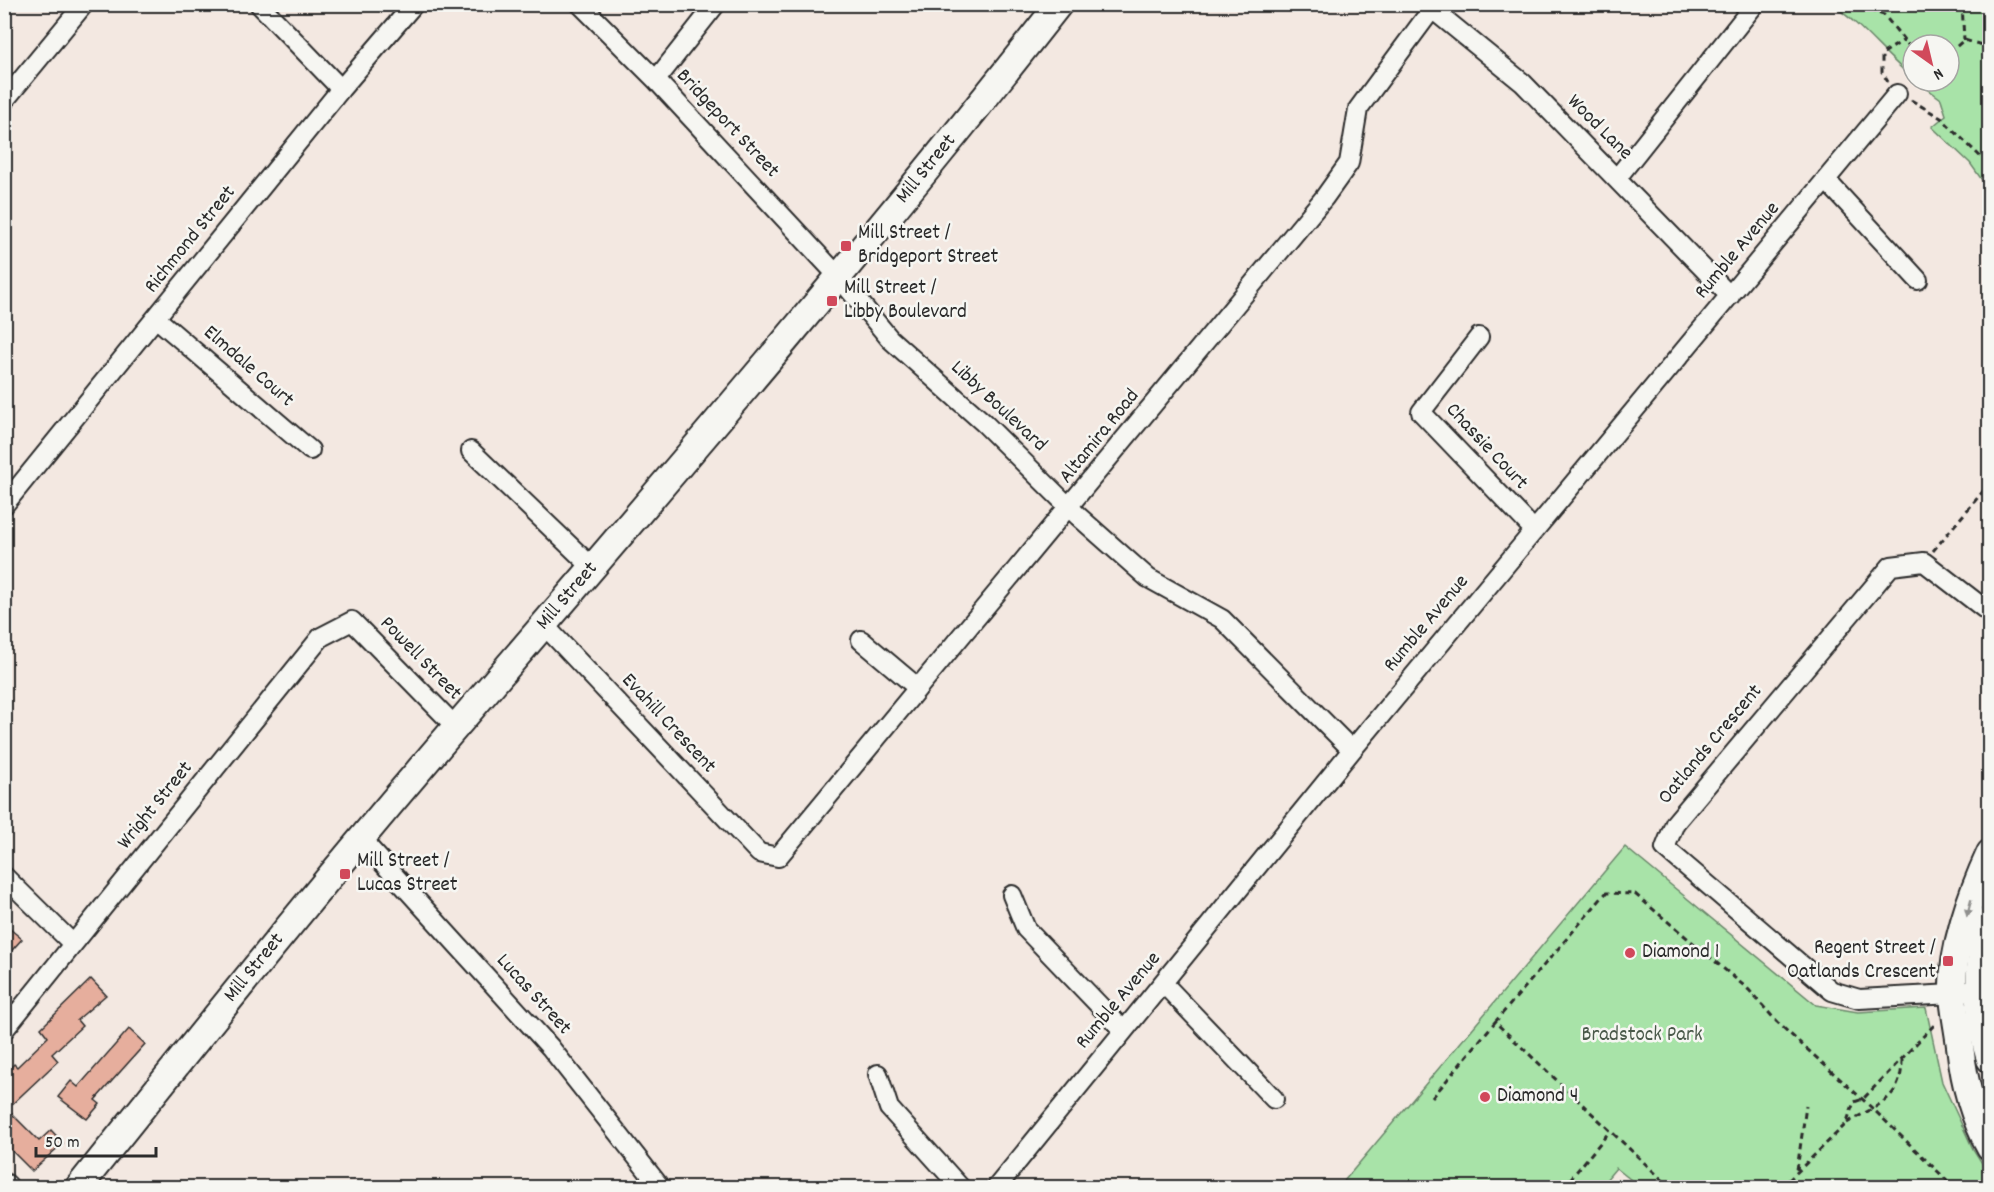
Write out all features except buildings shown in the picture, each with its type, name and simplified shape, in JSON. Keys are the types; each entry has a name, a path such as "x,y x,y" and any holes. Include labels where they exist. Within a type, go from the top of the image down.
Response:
{"street":[{"path":"4,101 84,4"},
{"path":"259,4 341,89"},
{"name":"Richmond Street","path":"4,505 157,319 341,89 414,4"},
{"name":"Bridgeport Street","path":"580,4 656,80 838,276"},
{"path":"656,80 716,4"},
{"name":"Mill Street","path":"78,1188 456,727 594,569 969,119 1059,4"},
{"path":"1617,178 1755,4"},
{"name":"Wood Lane","path":"1429,7 1523,83 1730,296"},
{"name":"Altamira Road","path":"759,853 778,857 1070,508 1324,198 1349,162 1358,109 1429,7"},
{"name":"Rumble Avenue","path":"996,1188 1352,750 1897,94"},
{"path":"1826,180 1918,280"},
{"name":"Libby Boulevard","path":"838,276 890,339 984,423 1070,508 1148,578 1222,620 1352,750"},
{"name":"Elmdale Court","path":"157,319 310,450"},
{"name":"Chassie Court","path":"1479,337 1421,412 1534,530"},
{"path":"471,451 594,569"},
{"path":"1924,562 1989,613"},
{"name":"Oatlands Crescent","path":"1924,562 1891,566 1675,823 1665,848 1832,991 1859,999 1965,991"},
{"name":"Powell Street","path":"352,621 456,727"},
{"name":"Wright Street","path":"4,1030 321,637 352,621"},
{"name":"Evahill Crescent","path":"545,626 759,853"},
{"path":"861,640 918,688"},
{"name":"Lucas Street","path":"362,840 550,1047 661,1188"},
{"path":"1989,853 1974,888 1960,941 1965,991 1964,1082 1989,1147"},
{"path":"4,876 73,944"},
{"path":"1012,896 1026,929 1123,1030"},
{"path":"1989,920 1965,991 1989,1059"},
{"path":"1163,983 1274,1099"},
{"path":"878,1074 889,1108 962,1188"}],"path":[{"path":"1849,4 1884,15 1901,36"},
{"path":"1962,4 1964,40"},
{"path":"1964,40 1989,47"},
{"path":"1901,42 1882,54 1882,72 1897,94 1926,107 1941,118 1989,166"},
{"path":"1924,562 1989,483"},
{"path":"1432,1098 1606,893 1635,894 1749,990 1777,1022 1925,1157 1954,1188"},
{"path":"1846,1124 1854,1102 1863,1099 1902,1056 1943,1017"},
{"path":"1495,1022 1671,1188"},
{"path":"1782,1188 1846,1124 1894,1094 1903,1071 1902,1056"},
{"path":"1797,1171 1806,1107"},
{"path":"1563,1188 1610,1131"}],"green space":[{"path":"1832,5 1989,5 1989,190 1970,163 1932,127 1946,115 1941,99 1933,93 1961,93 1961,33 1901,33 1901,68"},
{"name":"Bradstock Park","path":"1625,847 1816,1005 1858,1012 1926,1008 1942,1082 1973,1149 1989,1174 1989,1187 1640,1187 1616,1168 1600,1187 1339,1187"}],"place":[{"name":"Mill Street / Bridgeport Street","path":"846,246"},
{"name":"Mill Street / Libby Boulevard","path":"832,301"},
{"name":"Mill Street / Lucas Street","path":"345,874"},
{"name":"Diamond 1","path":"1630,953"},
{"name":"Regent Street / Oatlands Crescent","path":"1948,961"},
{"name":"Diamond 4","path":"1485,1097"}]}
